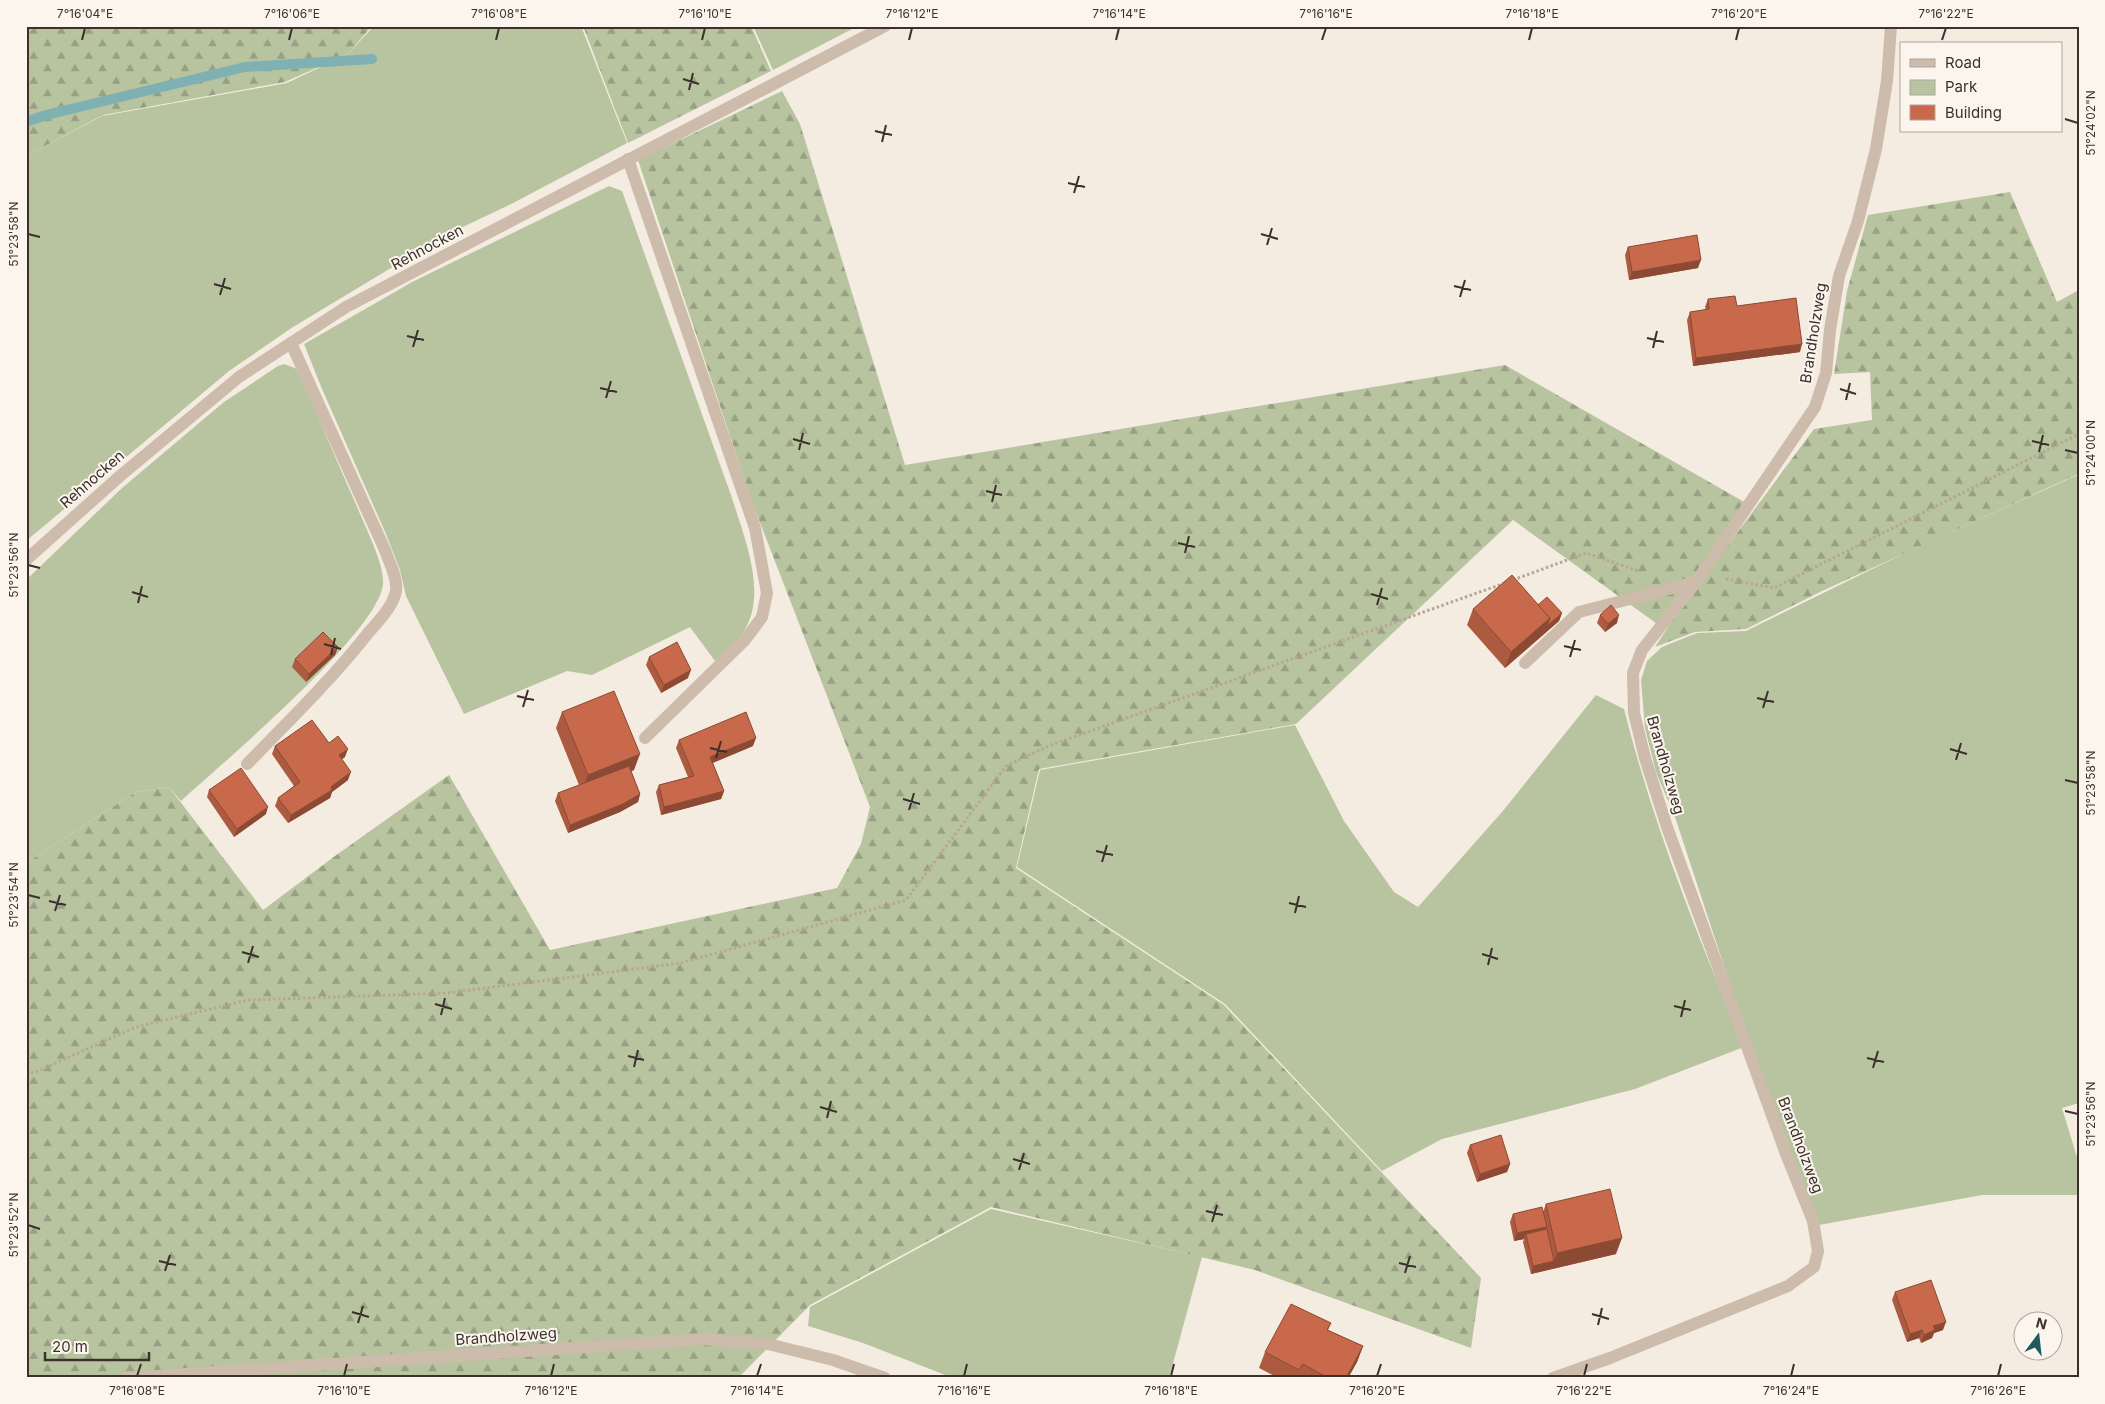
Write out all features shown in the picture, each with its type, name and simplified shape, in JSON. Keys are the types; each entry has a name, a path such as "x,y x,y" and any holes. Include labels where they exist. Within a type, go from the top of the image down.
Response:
{"street":[{"name":"Rehnocken","path":"26,560 120,476 239,377 346,307 885,26"},
{"name":"Brandholzweg","path":"1553,1378 1610,1358 1788,1286 1814,1267 1818,1251 1812,1221 1667,827 1645,758 1634,713 1633,673 1642,650 1698,578 1815,407 1826,373 1830,330 1839,276 1858,220 1876,149 1887,82 1891,26"},
{"path":"628,159 755,528 766,593 762,617 745,640 645,738"},
{"path":"247,764 342,667 378,622 389,606 396,590 394,577 385,550 291,343"},
{"path":"1525,663 1579,612 1698,578"},
{"name":"Brandholzweg","path":"126,1378 704,1339 768,1344 833,1360 884,1378"}],"path":[{"path":"1698,578 1774,588 2079,434"},
{"path":"26,1074 38,1071 136,1027 248,1000 447,993 681,963 906,900 1006,766 1051,746 1586,553 1643,572"}],"green space":[{"path":"26,26 372,26 348,54 285,82 103,115 26,156"},
{"path":"374,26 581,26 627,143 513,203 444,236 293,327 229,371 26,541 26,156 102,116 287,83 348,54"},
{"path":"583,26 751,26 771,71 628,143"},
{"path":"753,26 858,26 773,70"},
{"path":"782,91 800,124 905,465 1505,365 1746,503 1660,626 1513,520 1296,724 1039,769 1016,868 1224,1005 1481,1278 1471,1348 1255,1270 991,1207 810,1305 738,1378 26,1378 26,863 136,792 169,787 263,910 449,775 550,950 837,888 861,844 870,807 752,502 638,160"},
{"path":"609,186 622,191 732,498 747,547 754,583 754,600 751,616 738,639 715,661 690,627 592,675 567,671 464,714 406,596 400,570 386,534 304,344 414,281"},
{"path":"2010,192 2057,302 2079,290 2079,476 2076,475 1822,591 1746,629 1695,632 1655,647 1674,618 1814,429 1872,420 1870,372 1834,374 1847,291 1868,215"},
{"path":"284,364 295,368 300,373 374,546 383,576 383,584 375,606 355,633 296,697 181,801 169,787 136,792 26,863 26,580 121,489 224,402 278,366"},
{"path":"2075,476 2079,477 2079,1103 2062,1108 2079,1164 2079,1195 1982,1195 1819,1225 1745,1030 1676,820 1656,772 1645,728 1641,680 1647,661 1662,647 1697,633 1746,631 1911,550"},
{"path":"1596,695 1624,709 1663,838 1693,922 1744,1047 1635,1089 1442,1139 1382,1171 1225,1004 1017,867 1040,770 1295,725 1344,821 1394,892 1418,907 1502,812"},
{"path":"991,1209 1202,1257 1169,1378 953,1378 863,1343 808,1326 810,1307"}],"building":[{"path":"1697,235 1701,260 1632,272 1628,247"},
{"path":"1735,296 1737,306 1796,298 1802,344 1696,358 1690,312 1709,309 1708,299"},
{"path":"1512,575 1550,618 1511,652 1473,609"},
{"path":"1547,597 1562,613 1547,626 1550,618 1538,605"},
{"path":"1611,605 1619,615 1608,624 1600,615"},
{"path":"323,632 338,647 309,674 295,659"},
{"path":"677,642 691,670 664,685 649,657"},
{"path":"614,691 640,754 588,775 562,712"},
{"path":"746,712 756,738 710,757 724,791 664,807 659,785 694,776 679,740"},
{"path":"312,720 329,743 338,736 348,749 339,755 351,772 331,787 332,790 291,815 278,798 300,782 275,746"},
{"path":"629,766 640,794 623,804 570,825 558,793"},
{"path":"241,768 268,807 237,829 209,790"},
{"path":"1501,1135 1510,1164 1480,1174 1470,1145"},
{"path":"1610,1189 1622,1238 1557,1253 1546,1204"},
{"path":"1542,1207 1547,1227 1517,1233 1513,1214"},
{"path":"1547,1229 1554,1261 1533,1266 1526,1234"},
{"path":"1931,1280 1946,1322 1933,1326 1935,1330 1924,1335 1922,1330 1910,1334 1895,1292"},
{"path":"1291,1304 1331,1323 1327,1330 1363,1346 1346,1378 1328,1378 1303,1364 1299,1370 1265,1352"}],"waterway":[{"path":"26,122 46,115 245,67 372,59"}]}
